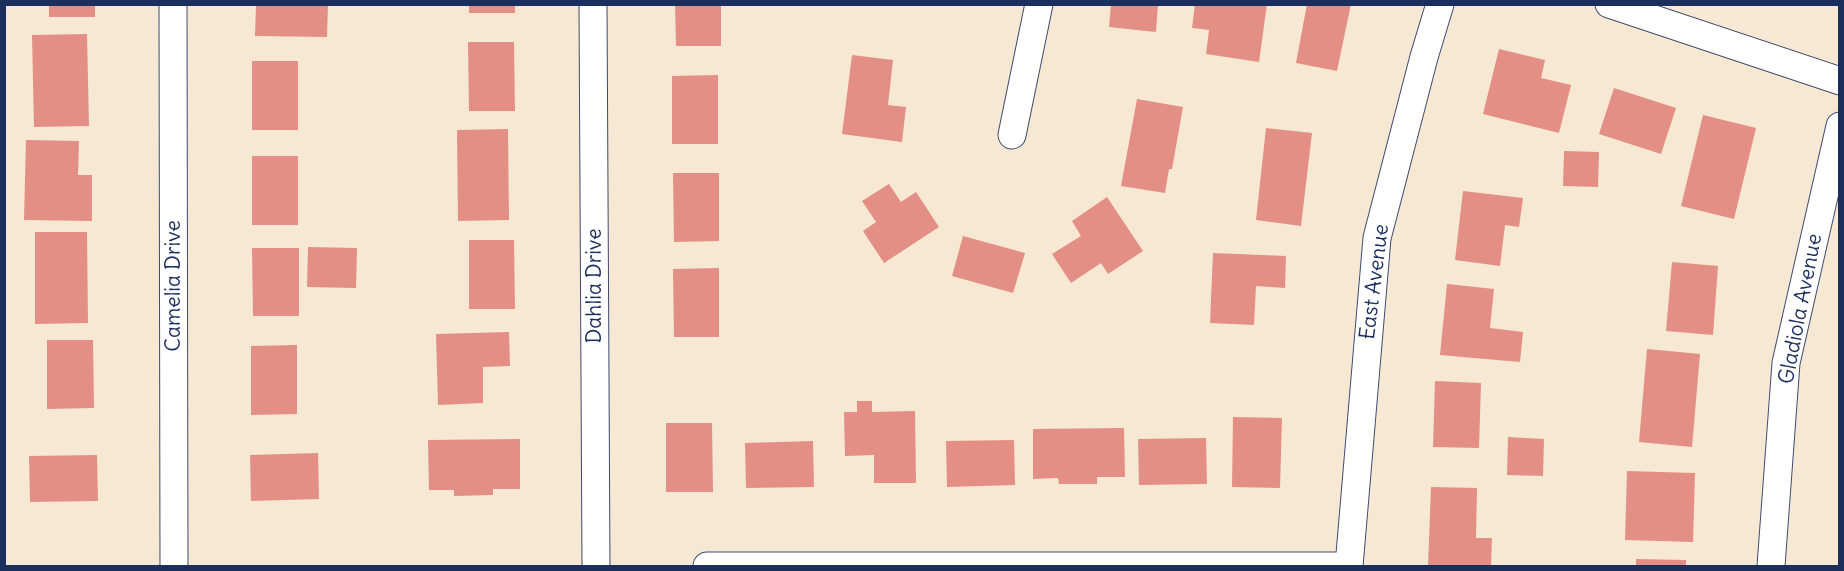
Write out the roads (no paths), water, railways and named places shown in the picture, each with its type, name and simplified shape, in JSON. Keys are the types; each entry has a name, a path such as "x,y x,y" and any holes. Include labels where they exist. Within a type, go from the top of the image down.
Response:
{"street":[{"name":"Camelia Drive","path":"174,4 174,567"},
{"name":"Dahlia Drive","path":"593,4 596,567"},
{"path":"1012,135 1039,4"},
{"name":"East Avenue","path":"1349,566 1377,238 1440,4"},
{"path":"1609,4 1839,81"},
{"name":"Gladiola Avenue","path":"1771,567 1786,363 1839,126"},
{"path":"707,567 1349,566"}]}
